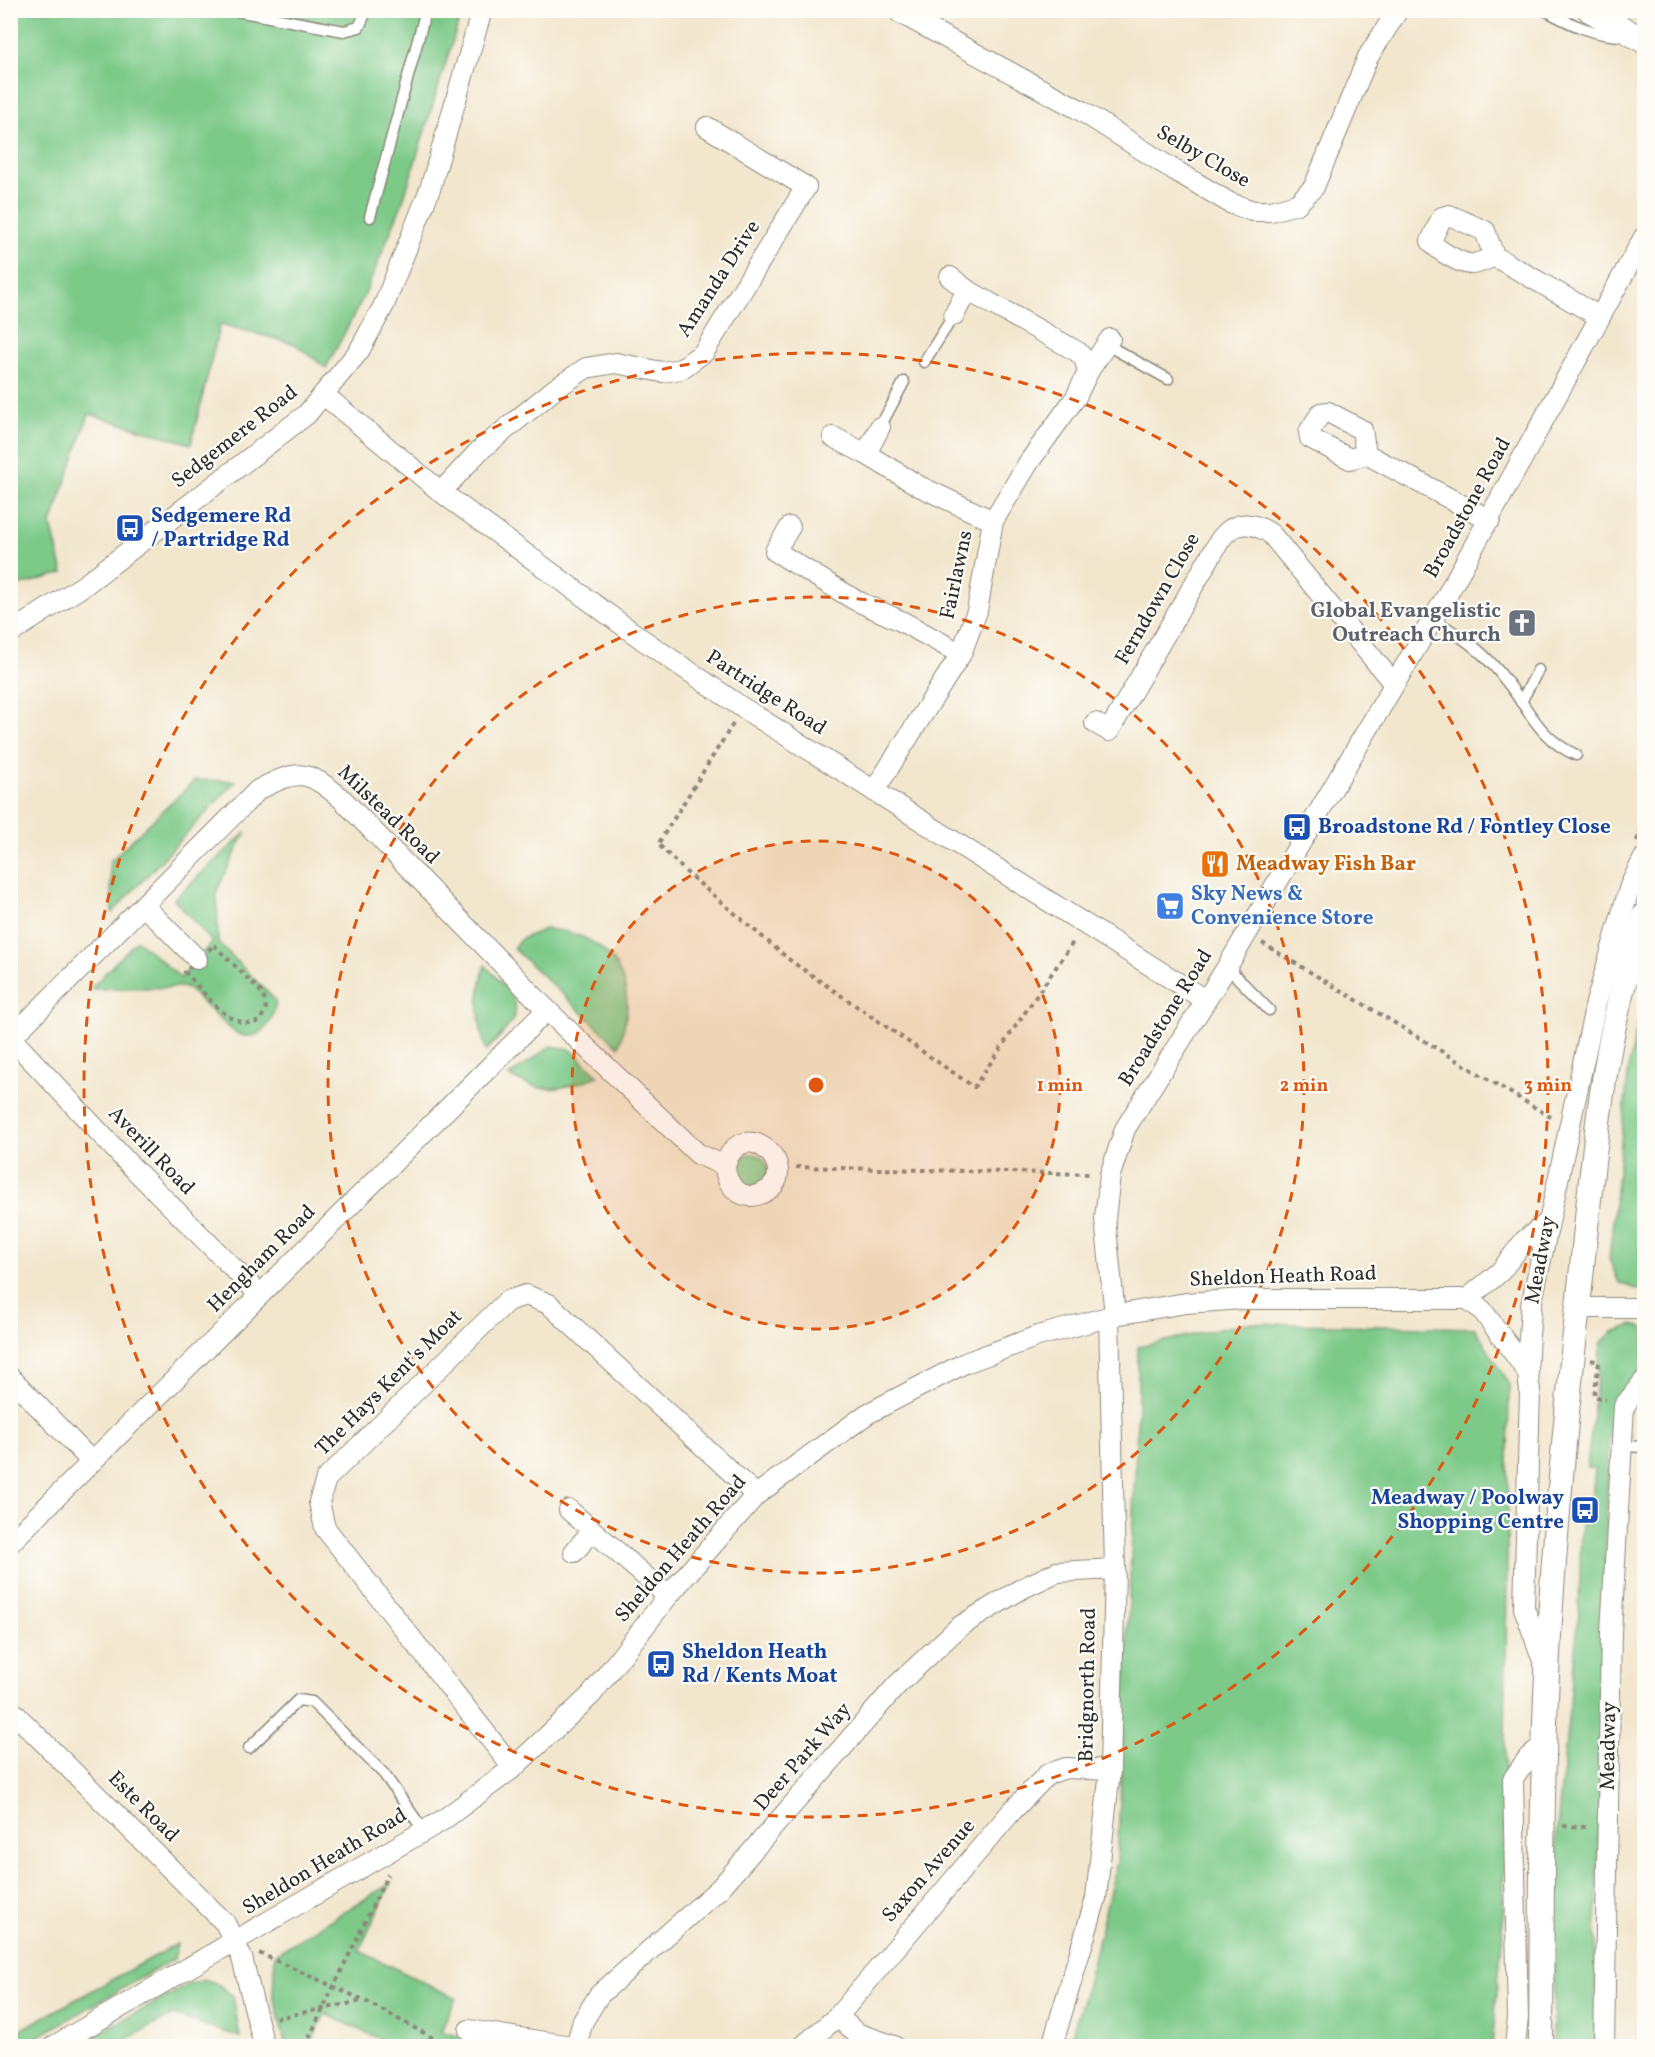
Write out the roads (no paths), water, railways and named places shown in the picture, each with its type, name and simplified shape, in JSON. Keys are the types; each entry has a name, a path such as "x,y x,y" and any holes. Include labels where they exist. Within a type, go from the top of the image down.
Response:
{"street":[{"name":"Sedgemere Road","path":"10,633 86,584 307,414 359,351 384,305 430,189 482,10"},
{"name":"Selby Close","path":"899,11 1080,110 1230,203 1253,211 1271,211 1297,204 1314,187 1368,57 1398,10"},
{"path":"1590,10 1640,39"},
{"name":"Amanda Drive","path":"441,492 479,451 555,389 586,368 616,363 662,372 681,369 704,352 806,187 707,127"},
{"name":"Broadstone Road","path":"1112,1316 1105,1218 1110,1175 1125,1129 1227,968 1433,620 1644,237"},
{"path":"1494,256 1600,317"},
{"path":"950,277 967,290 1078,352 1086,360 1088,372"},
{"path":"954,315 967,290"},
{"name":"Fairlawns","path":"874,791 960,654 977,611 993,521 1029,462 1076,397 1088,372 1108,342"},
{"name":"Partridge Road","path":"324,395 441,492 643,640 743,708 1205,1000"},
{"path":"866,454 880,426"},
{"path":"833,437 919,486 993,521"},
{"path":"1366,454 1490,520"},
{"name":"Ferndown Close","path":"1095,723 1109,731 1220,540 1226,531 1240,524 1260,526 1271,534 1394,684"},
{"path":"790,527 775,551 855,600 901,621 960,654"},
{"name":"Milstead Road","path":"11,1038 258,790 290,775 302,775 321,780 342,799 547,1010 676,1136 698,1154 725,1166"},
{"name":"Meadway","path":"1547,1672 1524,1608 1530,1390 1527,1371 1530,1353 1531,1306 1596,1003 1629,886 1644,858"},
{"path":"144,906 197,959"},
{"name":"Meadway","path":"1541,2046 1547,1672 1571,1357 1599,1108 1615,1021 1633,949 1644,916"},
{"name":"Hengham Road","path":"10,1543 547,1010"},
{"name":"Averill Road","path":"11,1038 128,1163 260,1295"},
{"path":"752,1143 766,1147 776,1159 777,1175 769,1188 754,1195 747,1195 732,1188 728,1182 725,1166 731,1152 737,1147 752,1143"},
{"path":"1527,1371 1482,1310 1467,1299 1500,1272 1524,1240 1548,1222"},
{"name":"The Hays Kent's Moat","path":"513,1768 325,1528 319,1502 326,1479 507,1301 526,1295 549,1304 756,1495"},
{"name":"Sheldon Heath Road","path":"54,2046 237,1942 443,1820 513,1768 591,1695 668,1596 756,1495 867,1414 965,1363 1038,1336 1112,1316 1186,1303 1243,1299 1467,1299"},
{"path":"1578,1308 1644,1308"},
{"name":"Bridgnorth Road","path":"1053,2046 1096,1898 1110,1770 1115,1569 1112,1316"},
{"path":"10,1377 91,1461"},
{"name":"Meadway","path":"1604,2046 1611,1632 1624,1406 1644,1381"},
{"path":"569,1510 668,1596"},
{"path":"574,1552 592,1530"},
{"name":"Deer Park Way","path":"574,2046 583,2021 599,1995 720,1888 897,1685 959,1627 1020,1589 1057,1572 1115,1569"},
{"name":"Este Road","path":"10,1709 225,1923 237,1942"},
{"path":"1515,2046 1518,2018 1513,1779 1528,1758 1545,1743"},
{"name":"Saxon Avenue","path":"803,2046 838,2016 1005,1819 1048,1774 1066,1768 1110,1770"},
{"path":"237,1942 264,2046"},
{"path":"838,2016 856,2033 894,2046"},
{"path":"469,2030 574,2046"}],"lane":[{"path":"231,10 344,31 359,27 367,10"},
{"path":"370,217 426,10"},
{"path":"1545,10 1585,30 1609,36 1640,39"},
{"path":"924,362 954,315"},
{"path":"1108,342 1168,379"},
{"path":"880,426 904,382"},
{"path":"1433,620 1473,644 1508,682 1537,727 1576,755"},
{"path":"1521,702 1538,670"},
{"path":"1227,968 1269,1010"},
{"path":"1623,1446 1644,1446"},
{"path":"249,1748 289,1706 298,1700 312,1702 384,1774 424,1831"}],"place":[{"name":"Sedgemere Rd / Partridge Rd","path":"130,528"},
{"name":"Global Evangelistic Outreach Church","path":"1522,623"},
{"name":"Broadstone Rd / Fontley Close","path":"1297,827"},
{"name":"Meadway Fish Bar","path":"1215,864"},
{"name":"Sky News & Convenience Store","path":"1170,906"},
{"name":"Meadway / Poolway Shopping Centre","path":"1585,1510"},
{"name":"Sheldon Heath Rd / Kents Moat","path":"661,1664"}]}
